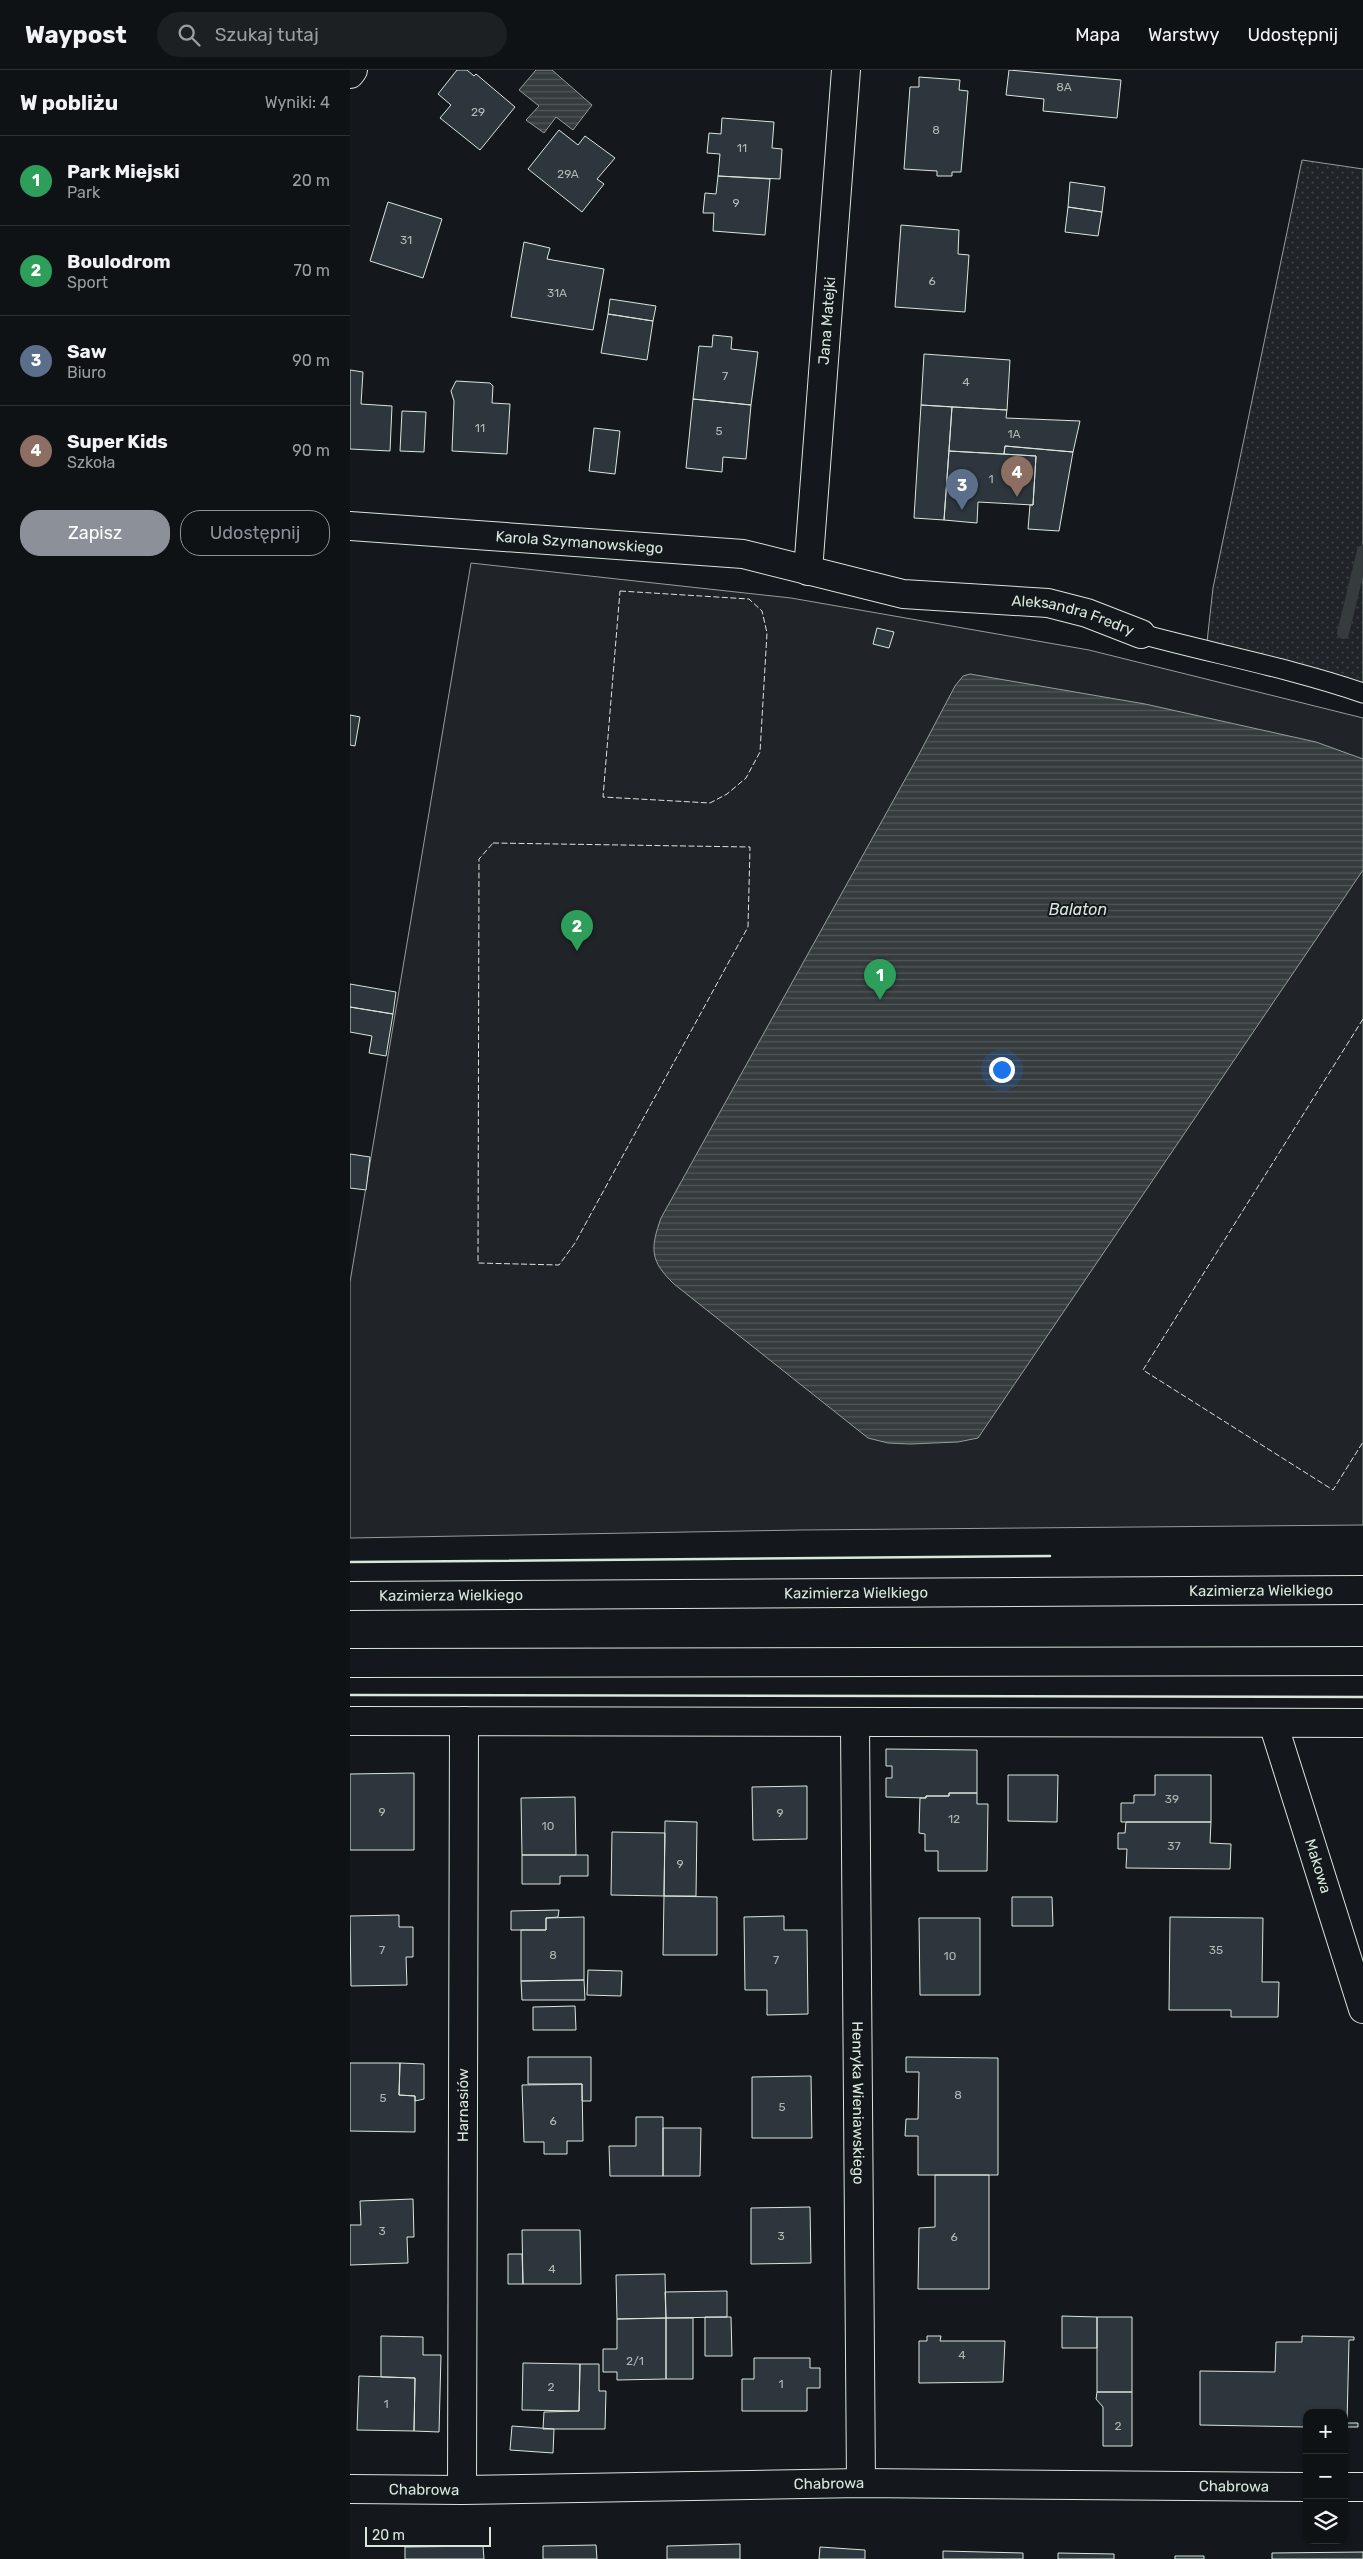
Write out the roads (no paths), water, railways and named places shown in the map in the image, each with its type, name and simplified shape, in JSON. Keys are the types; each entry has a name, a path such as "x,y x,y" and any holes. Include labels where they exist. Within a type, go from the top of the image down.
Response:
{"street":[{"path":"350,74 353,70"},
{"name":"Jana Matejki","path":"808,571 846,70"},
{"name":"Karola Szymanowskiego","path":"350,526 743,554 808,571"},
{"name":"Aleksandra Fredry","path":"808,571 903,594 1048,603 1087,612 1141,634"},
{"name":"Kazimierza Wielkiego","path":"350,1596 1363,1590"},
{"path":"350,1663 1363,1661"},
{"path":"350,1721 856,1724 1363,1723"},
{"name":"Harnasiów","path":"462,2490 464,1721"},
{"name":"Makowa","path":"1273,1723 1363,2009"},
{"name":"Henryka Wieniawskiego","path":"856,1724 860,2483"},
{"name":"Chabrowa","path":"350,2489 462,2490 860,2483 1303,2487"},
{"path":"1348,2487 1363,2488"}],"lane":[{"name":"Aleksandra Fredry","path":"1141,634 1206,652 1292,670 1363,693"}],"water":[{"path":"536,70 552,70 592,105 573,130 556,117 544,133 526,120 539,106 519,90"},
{"name":"Balaton","path":"970,674 1145,704 1316,742 1363,759 1363,870 978,1438 958,1442 888,1443 868,1438 674,1284 656,1261 654,1246 661,1218 917,758 955,686 963,676"}],"waterway":[{"path":"1343,633 1363,551"}],"place":[{"name":"Super Kids","path":"1017,497"},
{"name":"Saw","path":"962,510"},
{"name":"Boulodrom","path":"577,951"},
{"name":"Park Miejski","path":"880,1000"}]}
